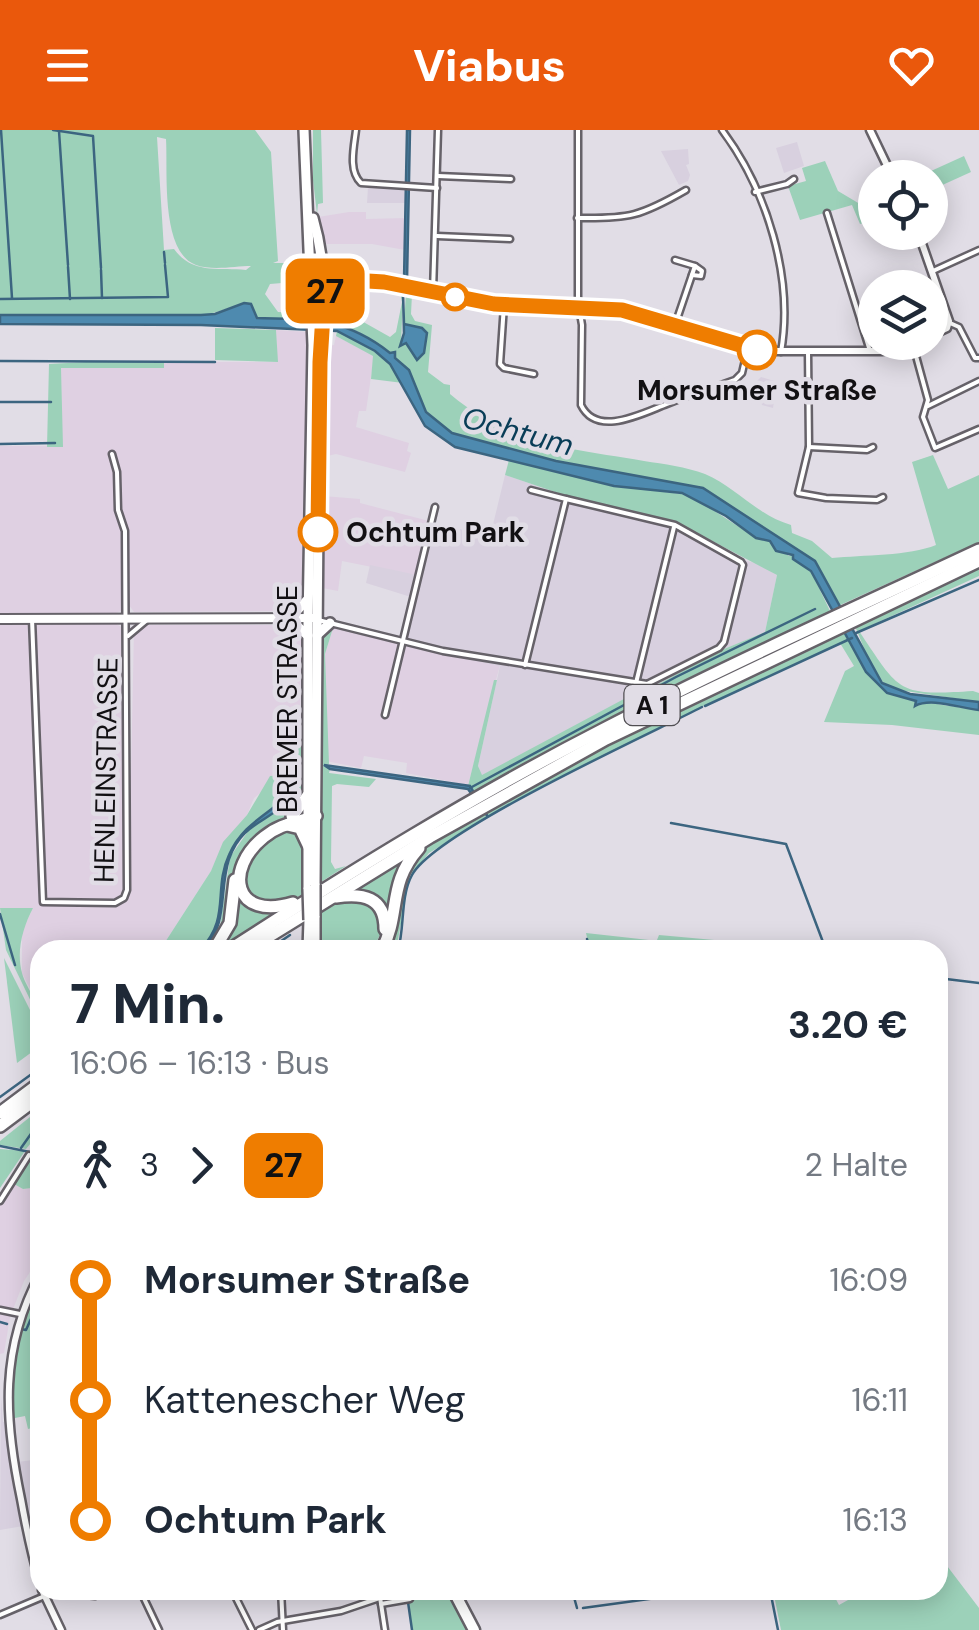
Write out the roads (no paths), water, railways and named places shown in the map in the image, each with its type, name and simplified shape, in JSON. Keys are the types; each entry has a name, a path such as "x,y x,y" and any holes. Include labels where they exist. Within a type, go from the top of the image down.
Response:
{"highway":[{"name":"A 1","path":"243,940 310,891 479,803 664,698 832,624 979,550"},
{"name":"A 1","path":"848,616 979,562"},
{"path":"220,940 230,923 236,874 246,850 262,833 292,816 309,794"},
{"name":"A 1","path":"262,940 479,803"},
{"path":"292,816 312,817"},
{"path":"310,891 267,909 253,904 243,892 240,876 255,845 293,820 312,817"},
{"path":"278,828 300,828 309,846"},
{"path":"386,940 401,872 430,837"},
{"path":"327,898 359,894 379,904 385,926 382,940"},
{"path":"0,1113 30,1090"},
{"path":"0,1126 30,1104"},
{"path":"458,1600 474,1630"}],"main road":[{"path":"306,130 312,287 319,327"},
{"path":"308,201 322,250 325,285 319,327"},
{"path":"312,287 325,285"},
{"name":"BREMER STRASSE","path":"310,891 313,635 309,598 319,327"},
{"name":"BREMER STRASSE","path":"311,619 319,327"},
{"path":"293,619 309,598"},
{"path":"0,619 311,619"},
{"path":"293,619 313,635 330,623"},
{"name":"BREMER STRASSE","path":"310,891 313,635"},
{"path":"310,891 312,940"}],"street":[{"path":"356,130 355,177 362,183 437,188"},
{"path":"434,292 438,130"},
{"path":"578,130 581,404 594,419 626,420 736,380 742,373 748,347"},
{"path":"722,130 756,192 773,238 784,290 786,321 781,352"},
{"path":"870,130 884,160"},
{"path":"438,176 511,179"},
{"path":"756,192 794,178"},
{"path":"577,218 621,219 640,215 686,190"},
{"path":"827,213 858,312"},
{"path":"437,236 510,239"},
{"path":"934,270 979,250"},
{"path":"676,260 695,266 676,325"},
{"path":"325,285 351,280 384,282 504,305 622,310 748,347 781,352 858,351"},
{"path":"504,305 500,364 534,374"},
{"path":"948,323 959,327 979,366"},
{"path":"808,352 809,446 798,493 826,498 883,497"},
{"path":"918,360 928,406 923,418 934,448 979,430"},
{"path":"928,406 979,381"},
{"path":"809,446 867,450 873,447"},
{"name":"HENLEINSTRASSE","path":"32,618 43,902 115,902 124,898 127,890 128,636 125,531 118,510 118,472 112,454"},
{"path":"311,619 525,665 647,684 724,642 741,562 674,525 531,490"},
{"path":"525,665 566,498"},
{"path":"385,715 435,507"},
{"path":"636,682 674,525"},
{"name":"HENLEINSTRASSE","path":"128,636 148,619"},
{"path":"0,1201 30,1156"},
{"path":"30,1294 6,1362 6,1418 30,1534"},
{"path":"0,1310 20,1314"},
{"path":"0,1615 30,1600"},
{"path":"46,1600 61,1630"},
{"path":"145,1600 159,1630"},
{"path":"237,1600 252,1630"},
{"path":"281,1600 283,1630"},
{"path":"259,1630 380,1600 384,1630"}],"water":[{"path":"410,130 407,281 404,280"},
{"path":"403,293 404,324 427,333 424,353 417,360 406,343 400,346 404,333"},
{"path":"251,304 257,318 327,323 395,352 395,358 409,370 426,412 452,433 556,461 703,488 815,561 882,683 910,694 979,702 979,710 937,703 915,706 916,701 887,693 866,672 811,571 793,555 776,551 770,541 756,538 726,516 682,493 614,486 455,447 425,426 390,364 375,351 337,331 201,325 0,324 0,315 201,315"},
{"path":"301,764 290,799 248,830 234,847 217,928 208,940 219,915 224,868 229,855 234,845 248,828 289,795 294,765"},
{"path":"324,765 470,786 488,817 468,789"}],"waterway":[{"path":"1,130 12,298"},
{"path":"53,130 93,136 101,268"},
{"path":"59,131 68,265"},
{"path":"164,252 165,263"},
{"path":"0,299 168,297 165,265"},
{"path":"68,267 70,299"},
{"path":"101,270 102,298"},
{"path":"0,361 215,362"},
{"path":"0,402 51,402"},
{"path":"0,444 55,443"},
{"path":"856,633 979,580"},
{"path":"470,788 676,677 815,609"},
{"path":"705,706 852,638"},
{"path":"400,940 408,884 429,856 500,810 702,707"},
{"path":"671,823 786,844 822,940"},
{"path":"0,914 15,965"},
{"path":"283,940 290,935"},
{"path":"948,979 979,983"},
{"path":"0,1097 30,1075"},
{"path":"21,1148 30,1135"},
{"path":"0,1146 30,1152"},
{"path":"21,1329 26,1330 30,1321"},
{"path":"0,1322 7,1324"},
{"path":"575,1600 577,1608"},
{"path":"583,1608 642,1600"},
{"path":"772,1600 778,1630"},
{"path":"408,1602 412,1630"}],"place":[{"name":"Morsumer Straße","path":"757,350"},
{"name":"Ochtum Park","path":"318,532"}],"water label":[{"name":"Ochtum","path":"518,431"}]}
